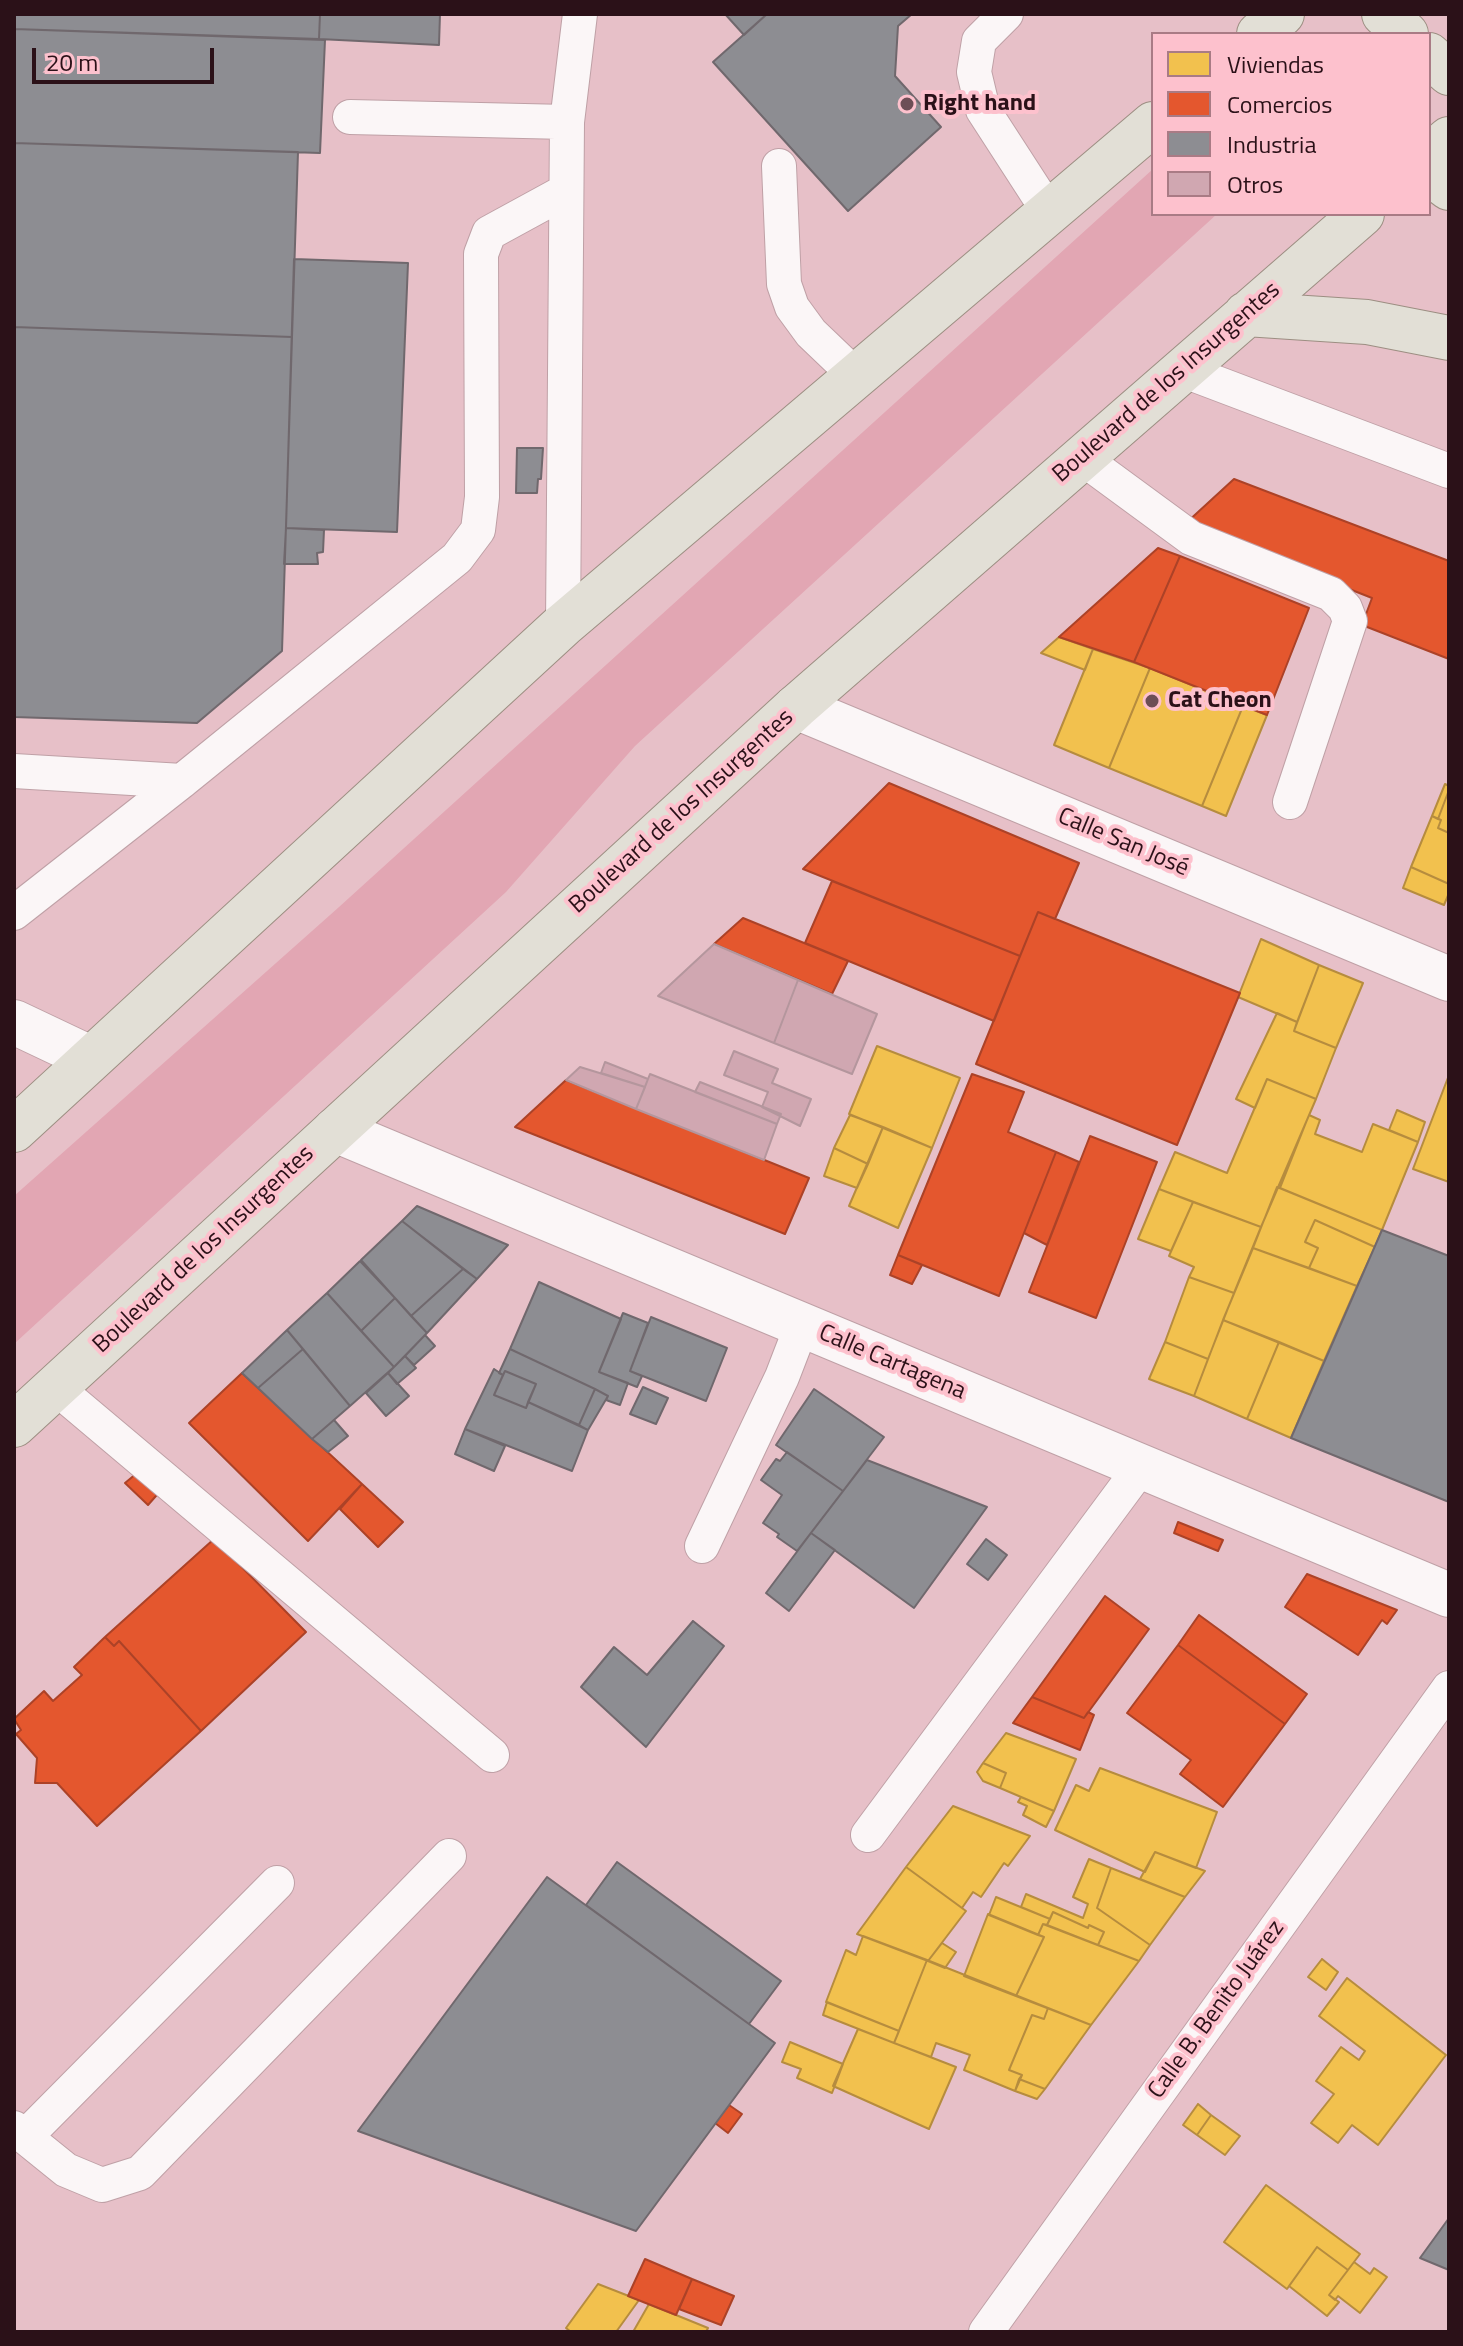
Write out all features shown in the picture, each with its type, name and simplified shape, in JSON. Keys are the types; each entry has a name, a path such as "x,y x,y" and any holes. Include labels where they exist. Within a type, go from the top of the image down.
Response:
{"main road":[{"path":"1384,14 1404,32"},
{"path":"1431,57 1449,73"},
{"path":"14,1130 563,625 1151,126"},
{"path":"1431,154 1449,139"},
{"path":"1431,174 1449,188"},
{"name":"Boulevard de los Insurgentes","path":"14,1425 796,707 1360,216"},
{"path":"1246,314 1367,322 1449,338"}],"street":[{"name":"Calle San José","path":"796,707 1449,979"},
{"path":"14,1022 90,1058"},
{"name":"Calle Cartagena","path":"335,1130 1449,1595"}],"lane":[{"path":"563,625 567,122 580,14"},
{"path":"1006,14 979,41 974,72 983,110 1049,212"},
{"path":"350,117 567,122"},
{"path":"779,166 784,284 792,307 811,333 856,376"},
{"path":"14,913 457,558 478,530 482,497 481,254 489,233 566,191"},
{"path":"1182,370 1449,471"},
{"path":"1082,458 1191,538 1331,594 1345,608 1350,621 1290,802"},
{"path":"14,771 182,781"},
{"path":"702,1546 782,1377 802,1325"},
{"path":"55,1387 492,1755"},
{"path":"868,1835 1141,1467"},
{"name":"Calle B. Benito Juárez","path":"986,2332 1449,1688"},
{"path":"277,1883 20,2132 66,2170 102,2185 140,2173 449,1856"}],"shaded area":[{"path":"1151,171 1151,216 1215,216 635,746 506,892 14,1344 14,1196 339,907"}],"building: Viviendas":[{"path":"1059,637 1093,649 1085,670 1041,653"},
{"path":"1093,649 1150,668 1109,768 1054,745"},
{"path":"1150,668 1243,706 1202,806 1109,768"},
{"path":"1243,706 1267,715 1226,816 1202,806"},
{"path":"1445,784 1449,790 1438,819 1432,816"},
{"path":"1449,790 1449,833 1438,828 1441,820 1438,819"},
{"path":"1432,816 1441,820 1438,828 1449,833 1449,884 1411,867"},
{"path":"1411,867 1449,884 1444,905 1403,888"},
{"path":"1261,939 1319,965 1297,1022 1238,997"},
{"path":"1319,965 1363,983 1336,1048 1294,1031"},
{"path":"1277,1013 1297,1022 1294,1031 1336,1048 1316,1099 1267,1079 1255,1108 1236,1099"},
{"path":"877,1046 960,1078 932,1148 849,1114"},
{"path":"1449,1075 1449,1182 1413,1169"},
{"path":"1267,1079 1316,1099 1261,1227 1159,1189 1175,1152 1227,1173"},
{"path":"1397,1110 1425,1122 1418,1142 1389,1130"},
{"path":"850,1115 883,1127 868,1164 834,1148"},
{"path":"1309,1115 1320,1120 1315,1134 1362,1152 1373,1124 1418,1142 1382,1230 1280,1188"},
{"path":"883,1127 932,1148 898,1228 849,1206"},
{"path":"834,1148 868,1164 857,1188 824,1176"},
{"path":"1277,1187 1382,1230 1375,1247 1315,1220 1305,1242 1318,1248 1309,1268 1253,1248"},
{"path":"1159,1189 1193,1202 1171,1251 1138,1239"},
{"path":"1193,1202 1261,1227 1234,1293 1189,1277 1194,1267 1169,1256"},
{"path":"1315,1220 1375,1247 1357,1286 1309,1268 1318,1248 1305,1242"},
{"path":"1253,1248 1357,1286 1324,1361 1223,1320"},
{"path":"1189,1277 1234,1293 1208,1359 1165,1342"},
{"path":"1223,1320 1279,1342 1247,1419 1194,1396"},
{"path":"1165,1342 1208,1359 1194,1396 1149,1379"},
{"path":"1279,1342 1324,1361 1291,1438 1247,1419"},
{"path":"1006,1733 1076,1759 1054,1811 1000,1788 1006,1773 983,1763"},
{"path":"983,1763 1006,1773 1000,1788 983,1781 977,1772"},
{"path":"1100,1768 1217,1812 1196,1868 1155,1852 1145,1872 1055,1830 1076,1785 1089,1791"},
{"path":"1021,1797 1054,1811 1046,1827 1023,1815 1027,1806 1018,1802"},
{"path":"953,1806 1030,1836 1008,1866 1004,1863 981,1897 973,1892 962,1908 906,1867"},
{"path":"1155,1852 1205,1871 1185,1897 1140,1879"},
{"path":"1089,1859 1111,1868 1097,1908 1150,1945 1139,1961 1098,1945 1104,1932 1089,1925 1088,1928 1053,1912 1050,1919 1021,1907 1026,1894 1083,1918 1088,1904 1073,1897"},
{"path":"906,1867 966,1911 928,1961 857,1934"},
{"path":"1111,1868 1185,1897 1150,1945 1097,1908"},
{"path":"996,1897 1050,1919 1047,1925 1043,1924 1038,1935 989,1915"},
{"path":"1053,1912 1104,1932 1098,1945 1047,1925"},
{"path":"988,1914 1044,1937 1016,1996 964,1976"},
{"path":"1043,1924 1139,1961 1091,2025 1016,1996 1044,1937 1038,1935"},
{"path":"863,1936 927,1960 899,2031 826,2002 846,1950 856,1955"},
{"path":"942,1943 956,1952 945,1968 928,1961"},
{"path":"1322,1959 1338,1972 1326,1990 1308,1977"},
{"path":"927,1960 1048,2008 1044,2019 1032,2015 1009,2070 1022,2075 1015,2091 964,2070 970,2055 936,2043 931,2057 894,2043"},
{"path":"1347,1978 1446,2055 1378,2145 1352,2125 1338,2143 1311,2123 1334,2094 1316,2081 1341,2047 1359,2060 1365,2051 1319,2016"},
{"path":"827,2002 899,2031 894,2043 823,2015"},
{"path":"1048,2008 1091,2025 1045,2089 1019,2079 1022,2075 1009,2070 1032,2015 1044,2019"},
{"path":"858,2029 956,2067 929,2129 833,2086"},
{"path":"790,2042 843,2064 832,2093 797,2078 801,2069 782,2062"},
{"path":"1019,2079 1045,2089 1037,2099 1015,2091"},
{"path":"1198,2104 1211,2115 1197,2135 1183,2125"},
{"path":"1211,2115 1240,2136 1225,2155 1197,2135"},
{"path":"1266,2185 1360,2254 1348,2270 1317,2247 1287,2289 1224,2242"},
{"path":"1317,2247 1348,2270 1329,2295 1339,2302 1327,2316 1289,2286"},
{"path":"1354,2262 1370,2274 1374,2268 1387,2277 1360,2313 1338,2296 1335,2300 1329,2295"},
{"path":"598,2284 639,2300 616,2332 571,2332 566,2328"},
{"path":"649,2304 708,2328 706,2332 633,2332"}],"building: Comercios":[{"path":"1234,479 1449,561 1449,659 1362,625 1372,598 1185,524"},
{"path":"1158,548 1180,556 1134,662 1059,637"},
{"path":"1180,556 1309,608 1267,715 1134,662"},
{"path":"889,783 1079,863 1055,919 1038,912 1020,956 803,869"},
{"path":"832,881 1020,956 994,1021 805,943"},
{"path":"1038,912 1240,993 1177,1145 976,1064"},
{"path":"743,918 848,961 832,994 714,944"},
{"path":"972,1074 1024,1092 1008,1132 1056,1152 999,1296 898,1255"},
{"path":"566,1080 809,1178 785,1234 515,1127"},
{"path":"1090,1136 1157,1162 1096,1318 1029,1292"},
{"path":"1056,1152 1079,1162 1047,1245 1024,1233"},
{"path":"898,1255 922,1265 912,1284 890,1275"},
{"path":"242,1373 362,1484 308,1541 189,1423"},
{"path":"143,1468 163,1488 148,1505 125,1483"},
{"path":"362,1484 403,1522 378,1547 340,1509"},
{"path":"1178,1522 1223,1540 1218,1551 1174,1533"},
{"path":"214,1539 306,1632 201,1731 119,1641 114,1646 105,1637"},
{"path":"1307,1574 1397,1610 1387,1624 1382,1620 1358,1655 1285,1607"},
{"path":"1105,1596 1149,1629 1084,1718 1032,1697"},
{"path":"1199,1615 1307,1694 1285,1724 1178,1645"},
{"path":"105,1637 114,1646 119,1641 201,1731 97,1826 57,1783 35,1783 37,1758 16,1734 21,1730 14,1719 44,1691 53,1701 82,1675 74,1667"},
{"path":"1178,1645 1285,1724 1223,1807 1180,1774 1191,1760 1127,1713"},
{"path":"1032,1697 1084,1718 1088,1712 1094,1715 1080,1750 1013,1723"},
{"path":"729,2105 742,2114 728,2133 715,2123"},
{"path":"645,2259 692,2279 676,2315 628,2296"},
{"path":"692,2279 734,2296 721,2325 679,2309"}],"building: Industria":[{"path":"14,14 320,14 319,39 14,29"},
{"path":"320,14 440,14 439,45 319,39"},
{"path":"725,14 767,14 744,35"},
{"path":"767,14 912,14 898,26 895,76 941,127 848,211 713,62"},
{"path":"14,29 325,40 320,153 14,143"},
{"path":"14,143 298,152 292,337 14,327"},
{"path":"294,259 408,263 397,532 286,528"},
{"path":"14,327 292,337 282,651 197,723 14,717"},
{"path":"517,448 543,448 537,493 516,493"},
{"path":"286,528 324,530 323,552 317,553 318,564 284,564"},
{"path":"417,1206 508,1245 477,1279 402,1221"},
{"path":"402,1221 463,1269 411,1316 361,1260"},
{"path":"1382,1230 1449,1256 1449,1502 1291,1438"},
{"path":"360,1261 395,1298 361,1331 327,1293"},
{"path":"463,1269 477,1279 427,1333 411,1316"},
{"path":"539,1282 621,1319 599,1372 628,1383 620,1405 606,1400 608,1396 595,1389 510,1349"},
{"path":"327,1293 394,1367 350,1406 287,1330"},
{"path":"395,1298 427,1333 394,1367 361,1331"},
{"path":"623,1313 648,1323 630,1371 642,1376 637,1387 599,1372"},
{"path":"651,1317 727,1348 706,1401 630,1371"},
{"path":"287,1330 303,1349 258,1388 242,1373"},
{"path":"425,1335 435,1346 414,1365 405,1356"},
{"path":"303,1349 350,1406 312,1439 258,1388"},
{"path":"510,1349 595,1389 579,1425 528,1402 536,1384 505,1371 503,1375 499,1373"},
{"path":"405,1356 416,1368 397,1384 388,1373"},
{"path":"494,1369 503,1375 494,1395 526,1408 528,1402 588,1430 572,1471 465,1429"},
{"path":"505,1371 536,1384 526,1408 494,1395"},
{"path":"388,1373 409,1396 386,1416 366,1393"},
{"path":"643,1387 668,1398 656,1424 630,1414"},
{"path":"595,1389 608,1396 588,1430 579,1425"},
{"path":"814,1389 884,1437 843,1491 776,1445"},
{"path":"334,1420 348,1436 328,1452 312,1439"},
{"path":"465,1429 505,1446 494,1471 455,1454"},
{"path":"787,1452 843,1491 797,1551 763,1523 782,1495 761,1480 776,1459 780,1461"},
{"path":"867,1460 987,1507 914,1608 811,1533"},
{"path":"811,1533 835,1550 789,1611 766,1593"},
{"path":"986,1539 1007,1555 988,1580 967,1564"},
{"path":"693,1621 724,1646 646,1747 581,1687 614,1647 647,1675"},
{"path":"617,1862 781,1981 749,2024 586,1905"},
{"path":"547,1877 775,2043 636,2231 358,2131"},
{"path":"1449,2218 1449,2270 1420,2258"}],"building: Otros":[{"path":"714,944 798,980 774,1043 658,996"},
{"path":"798,980 877,1014 852,1074 774,1043"},
{"path":"734,1051 778,1069 772,1083 811,1099 800,1126 762,1107 768,1092 724,1075"},
{"path":"605,1062 648,1079 645,1087 601,1073"},
{"path":"580,1067 645,1087 636,1109 566,1080"},
{"path":"650,1074 777,1124 764,1160 636,1109"},
{"path":"700,1082 781,1114 777,1124 695,1092"}],"place":[{"name":"Right hand","path":"907,104"},
{"name":"Cat Cheon","path":"1152,701"}]}
